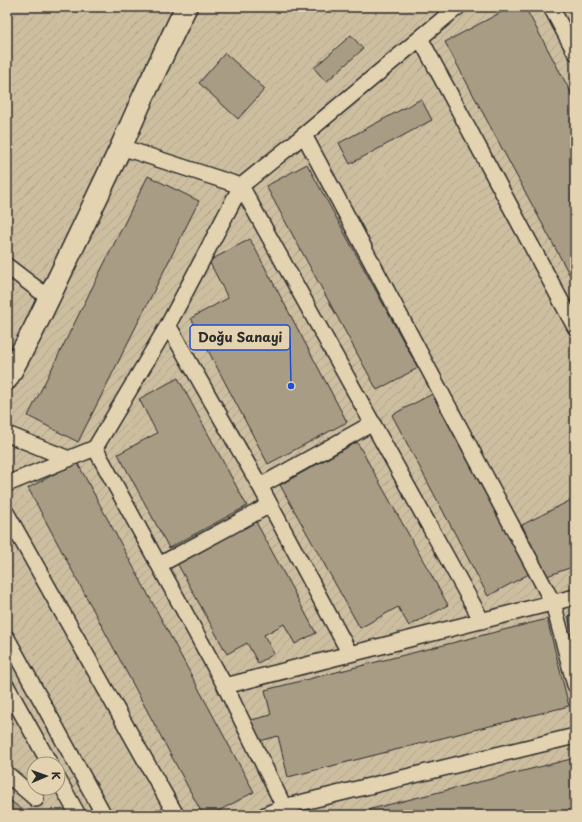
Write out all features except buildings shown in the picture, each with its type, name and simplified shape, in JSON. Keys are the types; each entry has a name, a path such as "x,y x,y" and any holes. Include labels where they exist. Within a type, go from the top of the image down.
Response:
{"street":[{"path":"7,379 49,298 186,7"},
{"path":"7,484 95,448 168,325 241,186 304,136 458,7"},
{"path":"551,7 575,52"},
{"path":"420,38 575,327"},
{"path":"304,136 554,603 575,685"},
{"path":"121,147 241,186 482,621"},
{"path":"7,267 49,298"},
{"path":"168,325 260,486 350,654"},
{"path":"260,486 373,423"},
{"path":"7,434 69,459"},
{"path":"95,448 225,686 285,811"},
{"path":"160,565 270,505"},
{"path":"7,514 176,815"},
{"path":"225,686 575,597"},
{"path":"7,638 104,815"},
{"path":"7,687 46,756"},
{"path":"265,815 575,736"},
{"path":"7,774 36,799"},
{"path":"66,793 78,815"}],"shaded area":[{"path":"7,7 575,7 575,815 7,815"}],"place":[{"name":"Doğu Sanayi","path":"291,386"}]}
